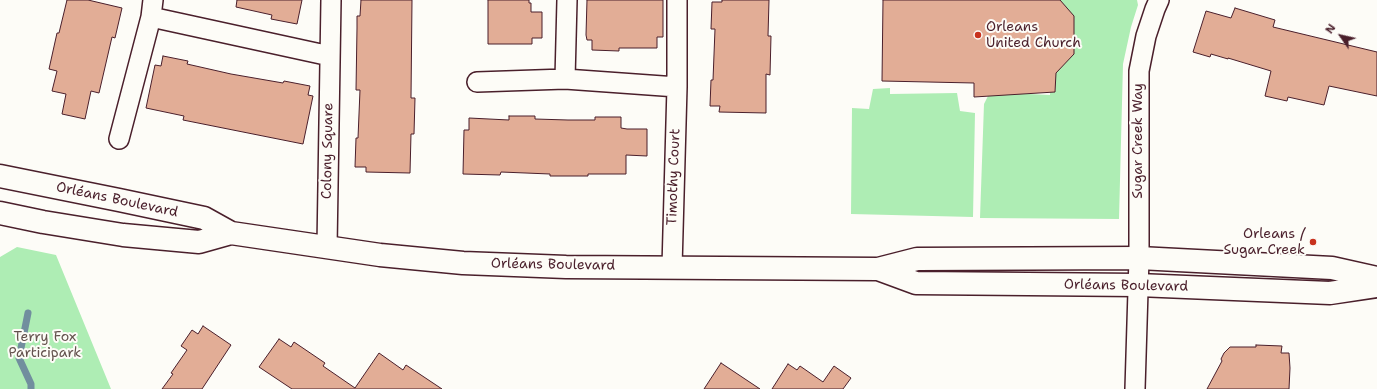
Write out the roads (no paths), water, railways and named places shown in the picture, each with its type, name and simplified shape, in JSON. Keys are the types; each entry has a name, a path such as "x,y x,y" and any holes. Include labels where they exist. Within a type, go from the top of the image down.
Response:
{"main road":[{"name":"Orléans Boulevard","path":"0,176 204,218 231,233 380,255 463,264 566,267 878,269 917,259 1139,258 1332,268 1377,278"},
{"name":"Orléans Boulevard","path":"0,213 43,222 123,235 199,242 231,233"},
{"name":"Orléans Boulevard","path":"878,269 916,282 1138,285 1330,293 1377,286"}],"street":[{"name":"Colony Square","path":"326,247 331,0"},
{"path":"565,79 567,0"},
{"name":"Timothy Court","path":"672,267 677,87 677,0"},
{"name":"Sugar Creek Way","path":"1135,389 1139,258 1139,71 1146,36 1159,0"},
{"path":"118,139 152,9 330,56"},
{"path":"477,82 565,79 677,87"}],"waterway":[{"path":"28,313 19,358 31,384 31,389"}],"place":[{"name":"Orleans United Church","path":"978,35"},
{"name":"Orleans / Sugar Creek","path":"1313,242"}],"park label":[{"name":"Terry Fox Participark","path":"45,346"}]}
